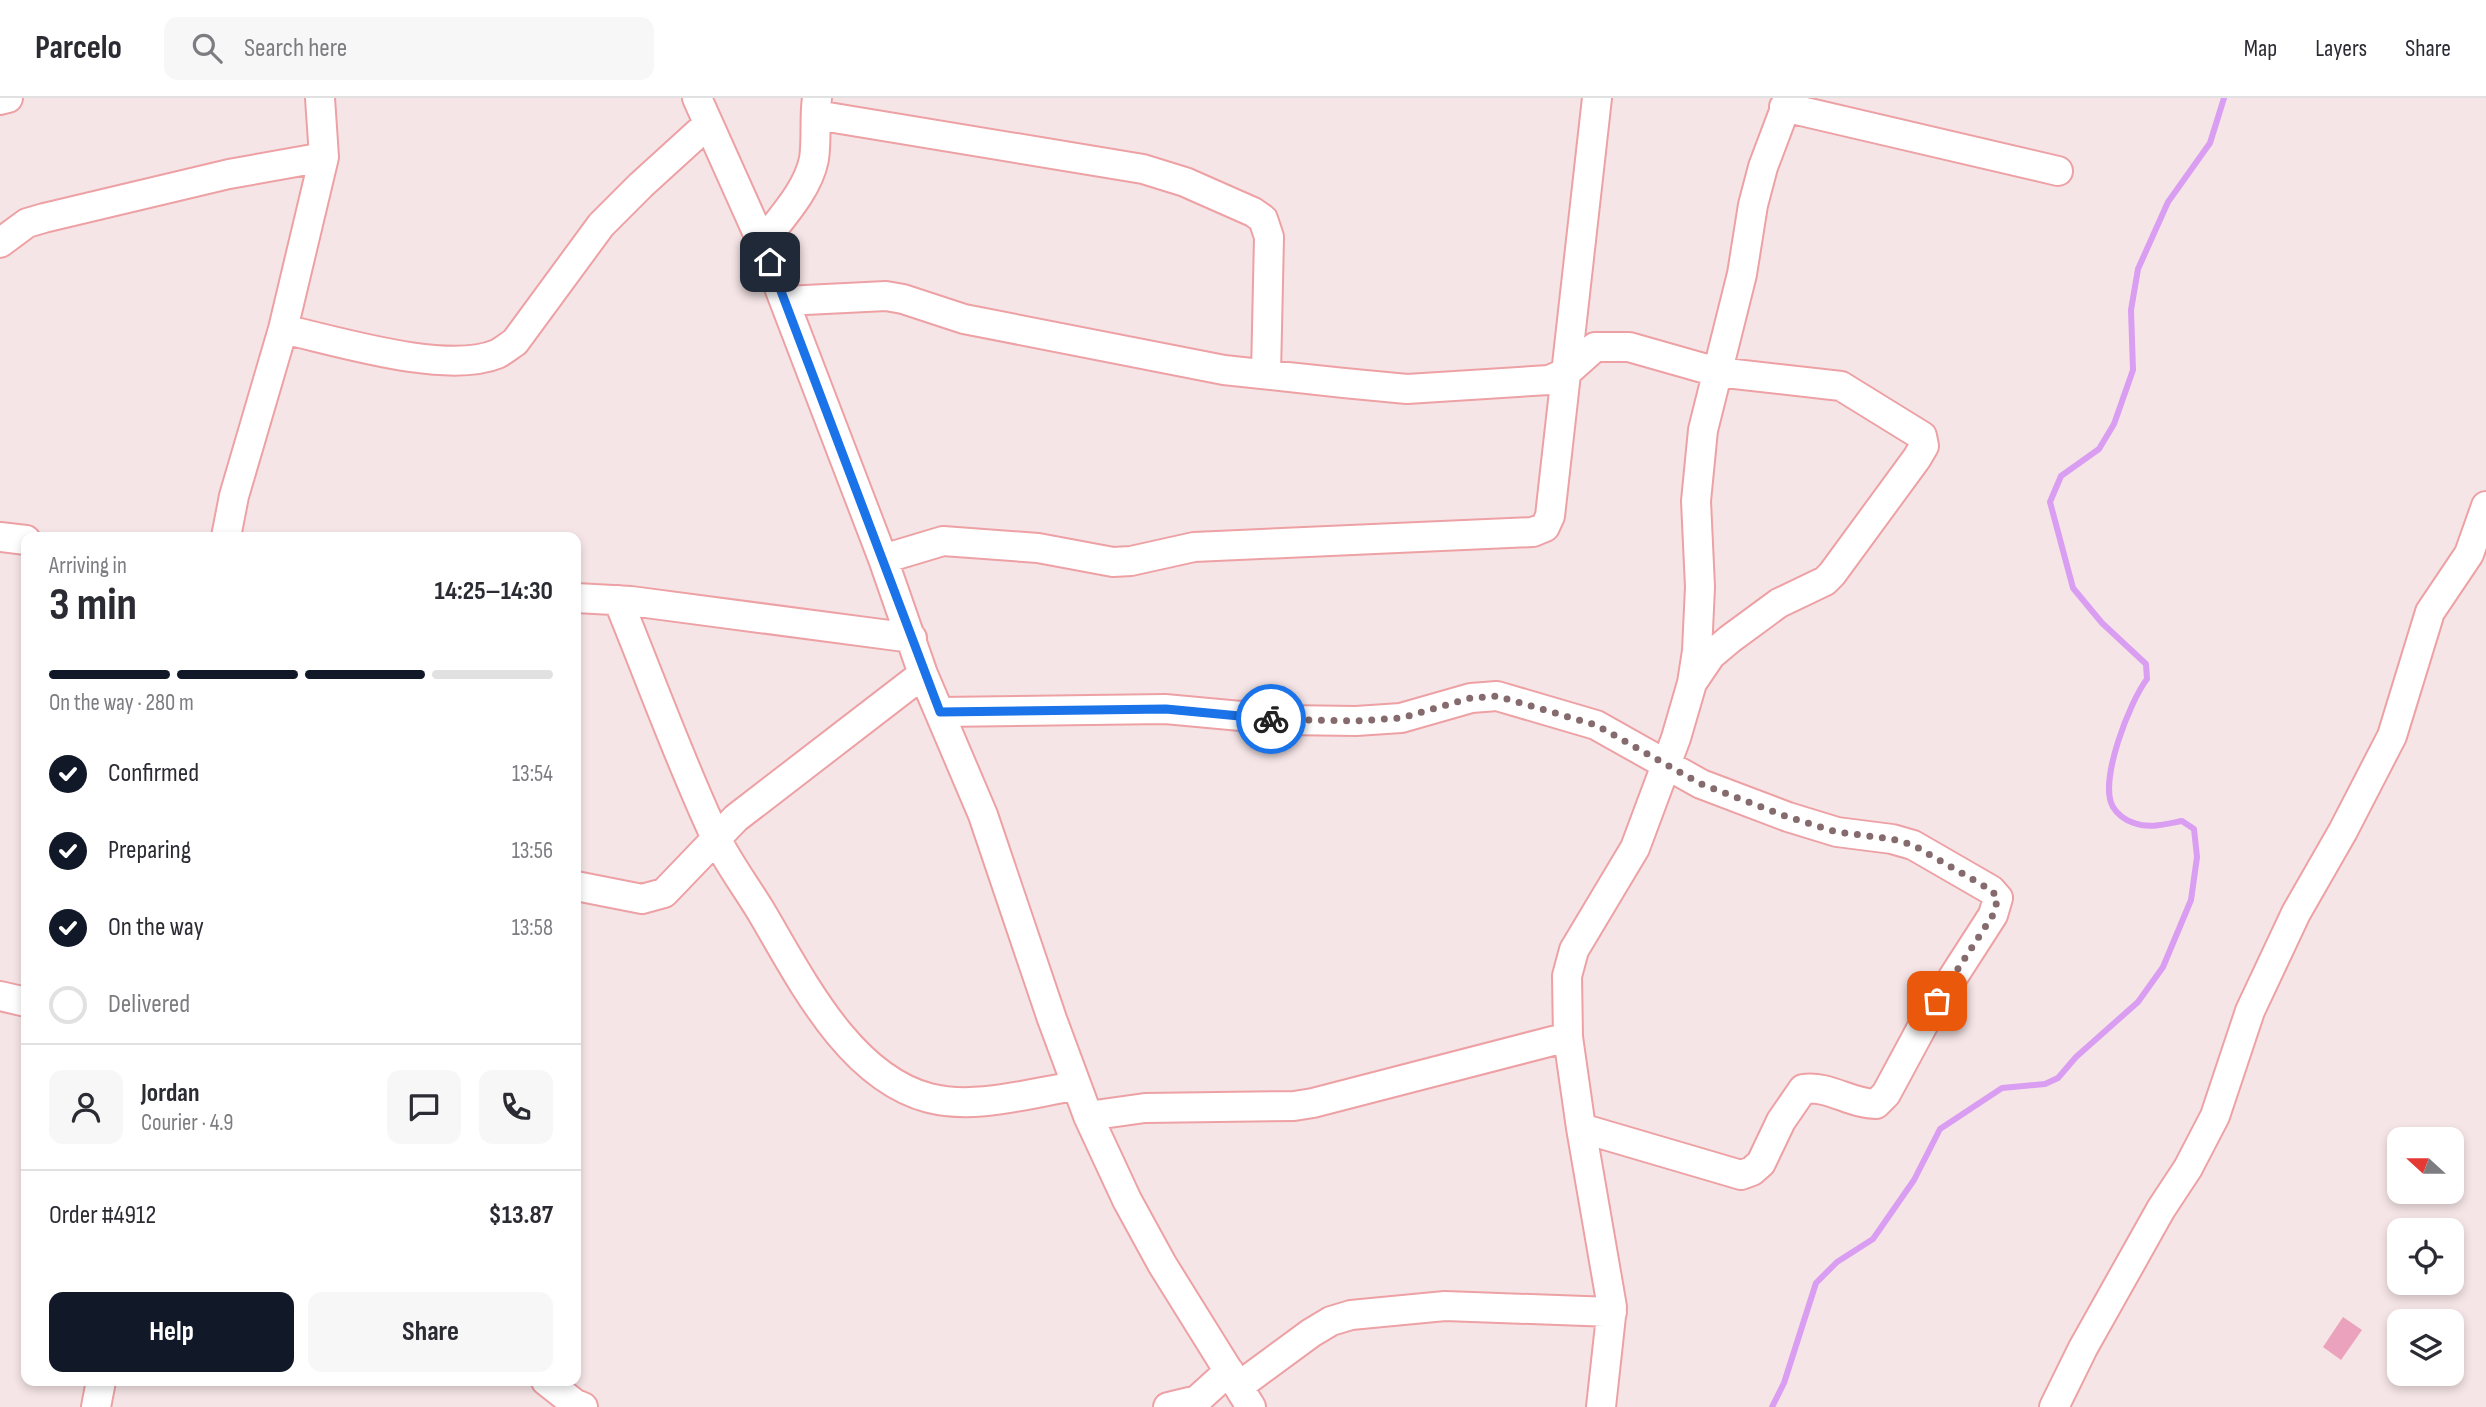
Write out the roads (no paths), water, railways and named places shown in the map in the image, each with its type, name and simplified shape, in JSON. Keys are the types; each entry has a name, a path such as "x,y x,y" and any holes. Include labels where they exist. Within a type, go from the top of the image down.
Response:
{"street":[{"path":"0,100 8,98"},
{"path":"227,532 234,496 283,329 324,157 320,98"},
{"path":"697,98 762,243 883,559 923,674 983,815 1088,1116 1127,1200 1156,1253 1240,1388"},
{"path":"883,559 943,541 1038,548 1112,562 1131,561 1194,547 1540,530 1545,527 1550,516 1597,98"},
{"path":"1601,1407 1612,1312 1568,1037 1567,976 1570,962 1635,848 1692,683 1698,625 1696,500 1699,460 1717,372 1742,274 1753,205 1763,167 1787,102 2058,171"},
{"path":"762,243 789,207 810,172 816,138 816,107 1143,169 1185,182 1263,219 1269,237 1266,374"},
{"path":"283,329 389,354 433,360 478,358 498,354 515,342 601,225 708,124"},
{"path":"0,243 27,223 44,218 229,174 324,157"},
{"path":"785,301 886,296 964,319 1224,370 1408,389 1549,380 1567,372 1589,350 1611,345 1629,347 1717,372 1841,386 1922,436 1925,442 1917,458 1832,574 1825,581 1779,603 1730,639 1712,655 1692,683"},
{"path":"2054,1407 2082,1348 2161,1209 2188,1168 2215,1116 2250,1011 2296,913 2343,831 2392,736 2430,612 2469,554 2486,506"},
{"path":"0,537 21,539"},
{"path":"581,598 618,600 912,638"},
{"path":"618,600 716,838 812,994 861,1058 900,1087 954,1102 979,1101 1076,1086"},
{"path":"581,887 611,895 642,899 654,897 673,884 736,818 923,674"},
{"path":"940,712 1166,709 1284,720 1356,721 1401,718 1471,698 1497,696 1596,725 1626,740 1665,766 1722,792 1797,820 1837,832 1892,839 1913,845 1991,890 1998,898 1998,903 1928,1016 1886,1094 1876,1104 1860,1103 1813,1087 1803,1089 1781,1121 1761,1163 1752,1171 1741,1175 1581,1128"},
{"path":"0,996 21,1001"},
{"path":"1088,1116 1145,1108 1294,1106 1568,1037"},
{"path":"1168,1407 1240,1388 1311,1333 1331,1321 1351,1315 1444,1306 1612,1312"},
{"path":"96,1407 100,1386"},
{"path":"541,1386 548,1407"},
{"path":"552,1386 583,1407"}],"waterway":[{"path":"1772,1407 1784,1383 1816,1283 1837,1262 1873,1239 1914,1180 1940,1129 2002,1088 2045,1084 2058,1078 2076,1057 2138,1002 2163,967 2191,900 2197,857 2194,829 2182,821 2140,825 2125,819 2113,807 2109,795 2113,761 2132,705 2147,679 2146,664 2102,623 2073,588 2050,502 2061,476 2099,449 2114,424 2133,370 2131,310 2138,269 2168,202 2210,143 2224,98"}]}
